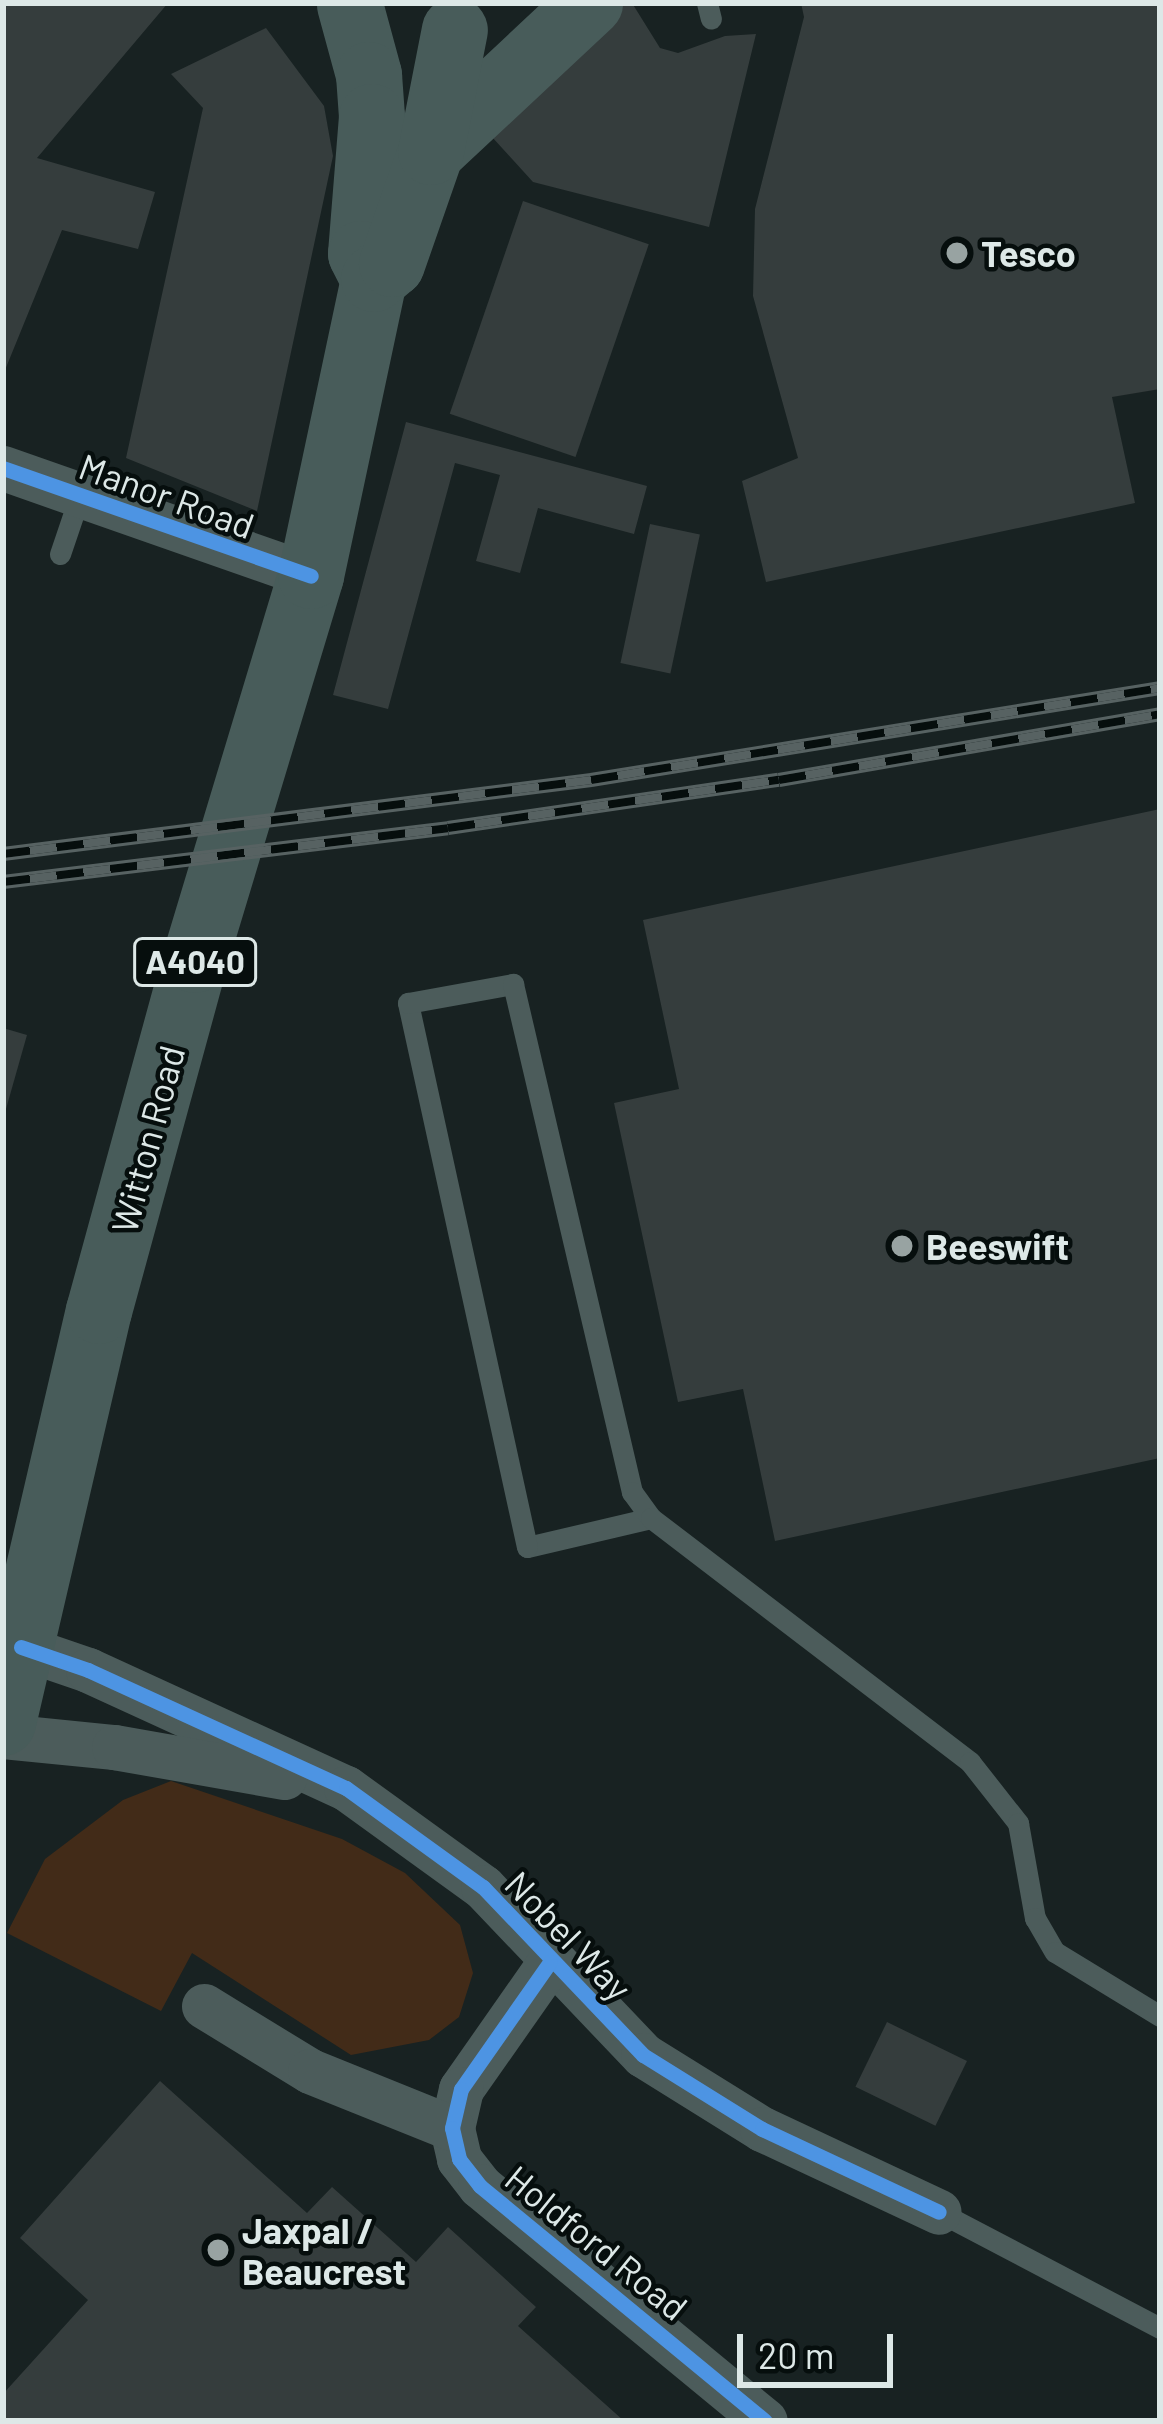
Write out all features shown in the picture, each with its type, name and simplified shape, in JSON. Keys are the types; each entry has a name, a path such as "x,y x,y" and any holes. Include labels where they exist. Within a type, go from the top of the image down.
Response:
{"main road":[{"path":"431,152 590,3"},
{"path":"350,4 391,29 414,34 476,17"},
{"name":"Witton Road","path":"350,4 369,75 372,117 361,254 374,279"},
{"name":"Witton Road","path":"3,1723 99,1311 195,960 310,576 374,279 392,264 476,17"}],"street":[{"name":"Manor Road","path":"3,468 310,576"},
{"name":"Nobel Way","path":"21,1647 88,1670 346,1788 483,1887 550,1963 643,2055 763,2129 939,2212"},
{"name":"Nobel Way","path":"3,1736 114,1747 346,1788"},
{"path":"204,2006 310,2071 452,2128 461,2089 484,2050 550,1963"},
{"name":"Holdford Road","path":"452,2128 459,2159 480,2186 765,2421"}],"lane":[{"path":"60,554 80,495"},
{"path":"651,1518 526,1547 408,1003 513,984 632,1492 651,1518 970,1762 1018,1822 1036,1918 1055,1952 1160,2016"},
{"name":"Nobel Way","path":"939,2212 1160,2328"}],"shaded area":[{"path":"171,1781 342,1839 405,1873 460,1925 473,1973 459,2017 429,2040 351,2055 192,1953 161,2011 7,1933 45,1859 123,1800"}],"building":[{"path":"3,3 168,3 37,158 155,192 138,249 62,230 3,375"},
{"path":"619,3 632,3 660,48 678,53 725,36 756,34 709,227 533,182 492,137"},
{"name":"Tesco","path":"801,3 1160,3 1160,389 1112,397 1135,503 766,582 742,481 798,458 753,296 755,209 804,17"},
{"path":"266,28 324,106 333,156 257,511 126,458 203,108 171,74"},
{"path":"523,201 649,244 576,457 450,414"},
{"path":"406,422 647,486 634,534 538,508 520,573 476,561 500,475 455,463 388,709 333,695"},
{"path":"650,524 700,535 670,674 620,663"},
{"name":"Beeswift","path":"1160,809 1160,1458 775,1541 743,1389 678,1402 614,1103 679,1089 643,920"},
{"path":"3,1028 27,1035 4,1116 3,1115"},
{"path":"887,2022 967,2061 935,2126 855,2087"},
{"name":"Jaxpal / Beaucrest","path":"160,2081 307,2213 332,2187 416,2262 448,2227 536,2307 518,2326 624,2421 3,2421 3,2394 88,2300 20,2238"}],"railway":[{"path":"3,854 591,780 1160,688"},
{"path":"3,882 448,828 779,780 1160,714"}],"cycle path":[{"path":"3,468 311,576"},
{"path":"21,1647 88,1670 346,1788 483,1887 643,2055 762,2129 939,2212"},
{"path":"550,1962 461,2089 452,2128 459,2159 480,2186 765,2421"}],"place":[{"name":"Tesco","path":"957,253"},
{"name":"Beeswift","path":"902,1246"},
{"name":"Jaxpal / Beaucrest","path":"218,2250"}]}
